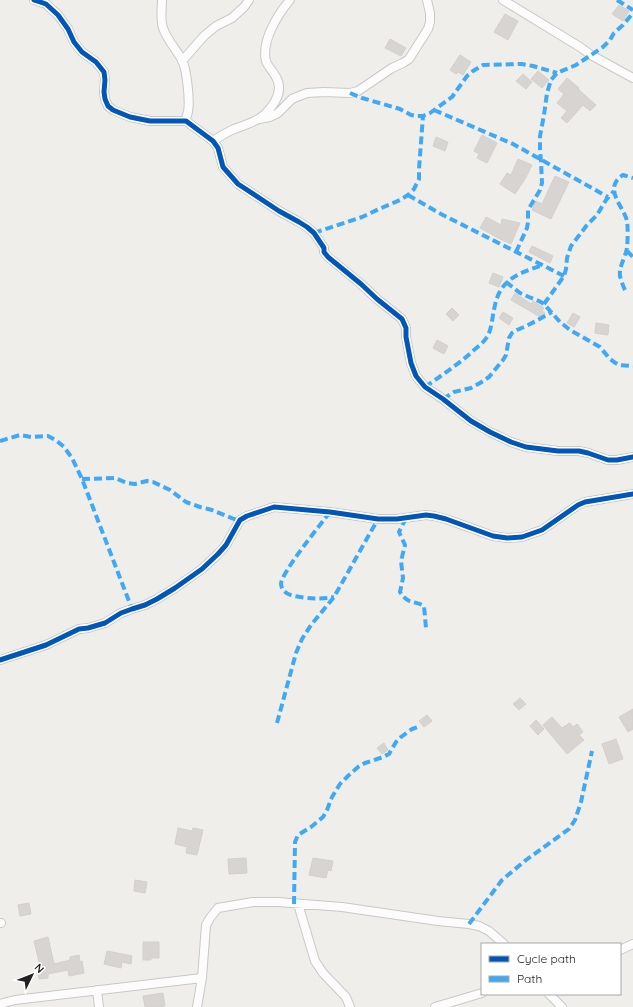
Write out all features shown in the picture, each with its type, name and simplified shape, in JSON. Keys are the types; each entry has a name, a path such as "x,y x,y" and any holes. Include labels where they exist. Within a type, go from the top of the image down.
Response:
{"street":[{"path":"34,0 46,4 58,15 68,29 74,42 82,52 96,62 104,72 104,92 108,106 113,110 130,117 150,121 186,121 213,141 218,148 223,167 238,184 279,211 307,227 314,233 328,257 362,284 402,320 406,328 406,337 411,363 416,376 425,387 471,421 511,442 526,447 558,451 579,451 608,460 633,457"},
{"path":"162,0 161,18 164,31 182,61 188,93 188,111 186,121"},
{"path":"182,61 204,36 216,26 232,18 249,0"},
{"path":"259,119 270,108 277,98 280,90 276,77 266,60 266,44 276,18 290,0"},
{"path":"213,141 232,130 278,113 292,99 303,95 324,92 358,92 392,68 403,64 409,59 428,29 430,13 427,0"},
{"path":"503,0 591,55 633,78"},
{"path":"0,660 46,646 79,629 105,623 121,613 145,605 157,599 202,569 218,554 226,544 240,520 247,516 274,507 330,512 378,519 397,520 434,516 494,536 507,538 522,537 542,530 578,505 585,502 633,494"},
{"path":"198,1007 206,925 218,908 253,902 278,902 342,907 479,926 489,931 503,943"},
{"path":"298,904 315,961 346,998 350,1007"},
{"path":"621,950 633,944"},
{"path":"0,1004 15,1000 202,978"},
{"path":"97,990 99,1007"},
{"path":"435,1007 481,993"},
{"path":"550,995 562,1007"}],"building":[{"path":"619,5 629,11 623,21 612,14"},
{"path":"505,14 518,21 508,40 494,32"},
{"path":"390,39 406,48 401,56 385,48"},
{"path":"460,55 471,62 463,75 458,72 456,74 450,70"},
{"path":"538,71 549,80 542,88 531,79"},
{"path":"523,74 532,82 526,89 516,81"},
{"path":"567,78 596,105 590,111 583,105 567,123 561,118 567,111 557,103 564,94 558,89"},
{"path":"482,135 497,143 487,163 477,158 479,154 474,151"},
{"path":"436,137 448,142 445,151 433,146"},
{"path":"518,159 532,165 515,194 500,184 507,173 511,175"},
{"path":"555,176 569,182 551,219 532,210 536,201 542,204"},
{"path":"486,217 501,225 502,219 520,223 511,244 480,228"},
{"path":"532,246 553,256 550,263 529,252"},
{"path":"493,273 503,277 499,287 489,283"},
{"path":"515,293 531,304 533,301 544,308 542,311 545,313 542,318 511,300"},
{"path":"452,308 459,315 453,321 446,314"},
{"path":"503,312 513,318 509,325 499,318"},
{"path":"573,313 580,317 574,327 567,323"},
{"path":"596,323 609,325 608,335 595,333"},
{"path":"437,340 448,346 444,354 433,348"},
{"path":"520,698 526,704 519,710 513,704"},
{"path":"633,709 633,729 628,732 619,717"},
{"path":"427,715 432,721 424,727 419,721"},
{"path":"552,717 562,728 570,723 573,727 577,724 583,732 579,735 584,740 567,754 543,725"},
{"path":"536,720 544,729 538,735 530,726"},
{"path":"616,739 623,759 609,764 602,744"},
{"path":"384,743 388,750 382,754 377,748"},
{"path":"178,828 192,831 193,828 203,830 197,855 186,853 187,847 175,844"},
{"path":"246,858 247,873 229,874 228,859"},
{"path":"313,858 333,861 331,871 328,870 326,878 309,875"},
{"path":"135,880 147,882 145,893 134,891"},
{"path":"29,903 31,914 20,916 18,905"},
{"path":"48,937 54,964 70,960 70,957 79,955 80,962 82,961 84,973 69,976 68,970 48,974 48,978 39,979 38,966 40,966 34,941"},
{"path":"143,942 159,942 159,958 143,960"},
{"path":"107,951 132,956 131,964 122,962 121,968 104,964"},
{"path":"163,993 165,1006 145,1007 143,996"}],"marked path":[{"path":"617,0 633,10"},
{"path":"516,252 527,228 528,210 540,190 542,183 540,136 547,93 551,80 557,73 576,65 603,47 633,13"},
{"path":"350,93 400,109 411,115 423,116 430,113 452,97 467,76 483,65 522,64 557,73"},
{"path":"434,110 513,144 608,197"},
{"path":"314,233 362,217 400,200 414,189 419,179 423,116"},
{"path":"625,290 620,273 627,249 627,221 616,198 614,186 617,180 623,175 633,178"},
{"path":"544,304 564,276 571,246 587,225 597,215 606,200 614,191"},
{"path":"408,195 441,214 564,276"},
{"path":"627,251 633,257"},
{"path":"425,387 462,360 486,339 491,327 496,300 500,291 505,285 517,275 543,265"},
{"path":"506,282 520,293 544,304 560,322 570,330 600,347 614,362 619,365 633,366"},
{"path":"443,399 454,392 471,388 489,377 506,355 509,338 512,333 552,312"},
{"path":"0,441 20,435 31,437 48,436 64,447 72,458 82,479 132,609"},
{"path":"82,479 115,478 127,483 135,484 147,481 153,482 170,490 186,502 240,520"},
{"path":"330,512 287,570 281,584 285,592 294,596 304,598 334,597"},
{"path":"406,518 399,532 405,545 401,561 403,578 400,592 408,601 424,606 426,628"},
{"path":"277,723 296,653 302,639 311,625 334,597 378,519"},
{"path":"294,904 295,842 298,835 323,817 332,797 340,784 348,776 365,763 389,754 396,742 401,737 412,729 418,727"},
{"path":"469,924 502,880 526,860 569,829 575,820 581,802 592,751"}],"cycle path":[{"path":"34,0 46,4 58,15 68,29 74,42 82,52 96,62 104,72 104,92 108,106 113,110 130,117 150,121 186,121 213,141 218,148 223,167 238,184 279,211 307,227 314,233 328,257 402,319 406,328 406,337 411,363 416,376 425,387 471,421 511,442 526,447 558,451 579,451 608,460 633,457"},
{"path":"0,660 46,645 79,629 105,623 121,613 145,605 157,599 202,569 218,554 226,545 240,520 247,516 274,507 330,512 378,519 397,519 426,515 434,516 493,536 507,538 522,537 542,530 578,505 585,502 633,494"}]}
